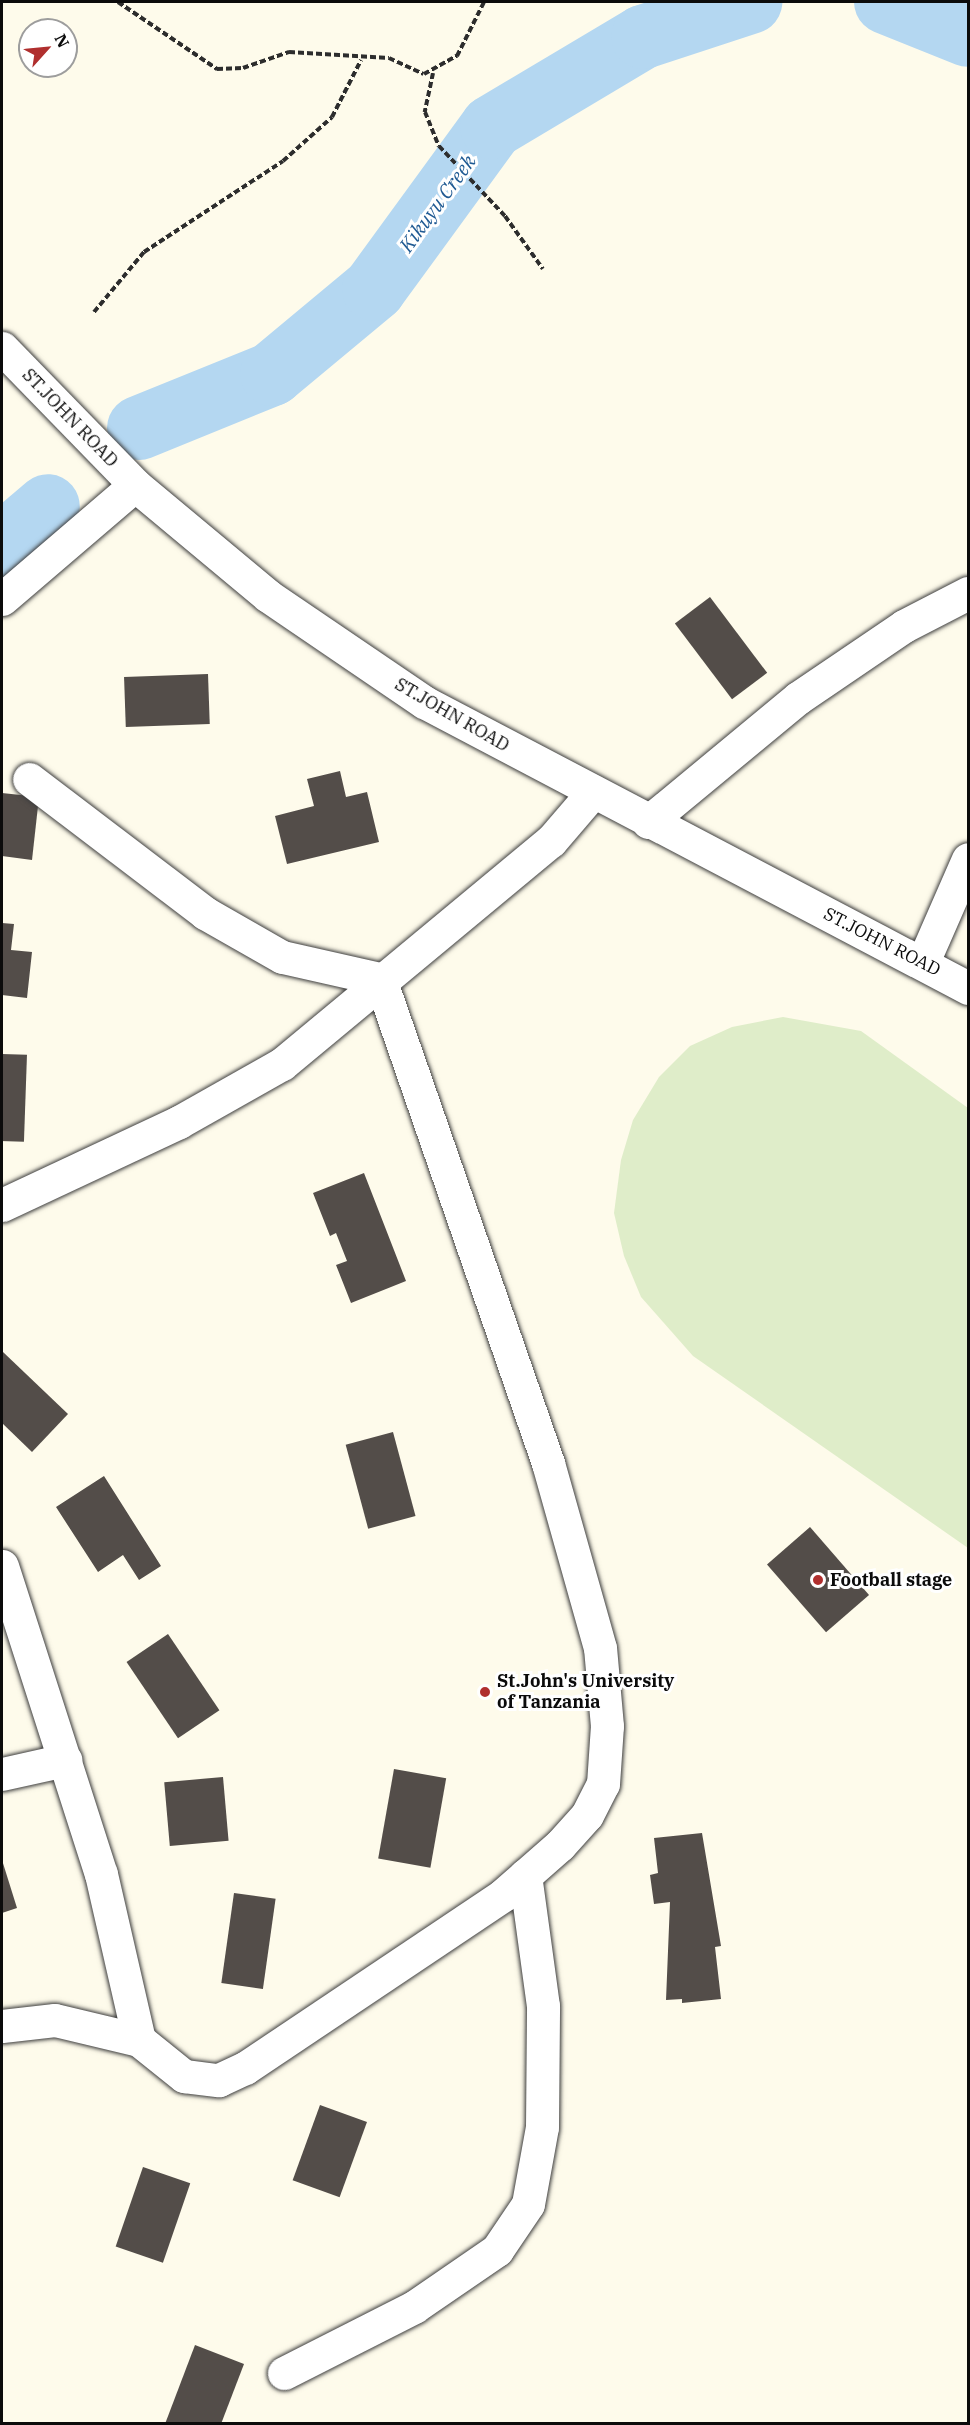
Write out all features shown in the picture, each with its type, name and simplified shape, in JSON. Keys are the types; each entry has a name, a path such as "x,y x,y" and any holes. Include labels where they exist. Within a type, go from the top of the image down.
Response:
{"street":[{"name":"ST.JOHN ROAD","path":"2,348 135,485 268,596 415,696 648,822 923,962 969,988"},
{"path":"2,599 135,485"},
{"path":"648,822 798,698 904,626 969,593"},
{"path":"29,779 214,918 282,957 380,980"},
{"path":"2,1205 179,1122 282,1064 380,980 551,840 593,792"},
{"path":"923,962 969,859"},
{"path":"2,2026 55,2020 139,2040 184,2076 219,2080 504,1895 587,1815 603,1784 607,1726 600,1648 548,1462 380,980"},
{"path":"2,1566 101,1874 139,2040"},
{"path":"2,1774 65,1760"},
{"path":"284,2373 414,2307 488,2256 528,2204 543,2127 543,2006 525,1875"}],"path":[{"path":"118,2 217,69 243,68 289,52 361,60 389,58 415,72 433,73"},
{"path":"484,2 461,50 433,73 425,112 438,146 505,216 543,269"},
{"path":"94,312 144,252 247,186 310,137 345,98 361,60"}],"green space":[{"path":"783,1017 861,1031 968,1108 968,1548 693,1356 641,1297 624,1256 614,1213 621,1160 633,1120 659,1077 690,1046 732,1027"}],"building":[{"path":"710,597 767,673 732,699 675,623"},
{"path":"208,674 210,724 126,727 124,677"},
{"path":"340,771 346,797 367,792 379,842 287,864 275,816 314,806 307,779"},
{"path":"2,793 39,797 32,860 2,856"},
{"path":"2,923 14,924 11,950 32,952 27,998 2,995"},
{"path":"2,1054 27,1055 24,1142 2,1141"},
{"path":"364,1173 406,1281 351,1303 336,1265 347,1261 336,1233 330,1236 313,1193"},
{"path":"3,1352 68,1414 32,1452 2,1423"},
{"path":"393,1432 416,1516 368,1529 346,1445"},
{"path":"104,1476 161,1566 139,1580 123,1555 98,1572 56,1507"},
{"name":"Football stage","path":"810,1527 869,1595 826,1632 767,1564"},
{"path":"168,1634 219,1710 178,1738 127,1662"},
{"path":"394,1769 446,1778 430,1868 378,1859"},
{"path":"223,1777 229,1841 170,1846 164,1782"},
{"path":"702,1833 721,1946 715,1947 721,1999 682,2003 682,1999 666,2000 670,1902 654,1904 650,1875 658,1873 654,1838"},
{"path":"2,1860 17,1908 2,1913"},
{"path":"234,1893 276,1899 263,1989 221,1983"},
{"path":"320,2105 367,2122 340,2197 293,2180"},
{"path":"143,2167 190,2183 163,2263 116,2246"},
{"path":"195,2345 244,2364 221,2424 165,2424"}],"waterway":[{"name":"Kikuyu Creek","path":"139,428 272,374 374,289 492,127 643,37 750,2"},
{"name":"Kikuyu Creek","path":"886,2 968,35"},
{"name":"Kikuyu Creek","path":"2,545 48,506"}],"place":[{"name":"Football stage","path":"818,1580"},
{"name":"St.John's University of Tanzania","path":"485,1692"}]}
